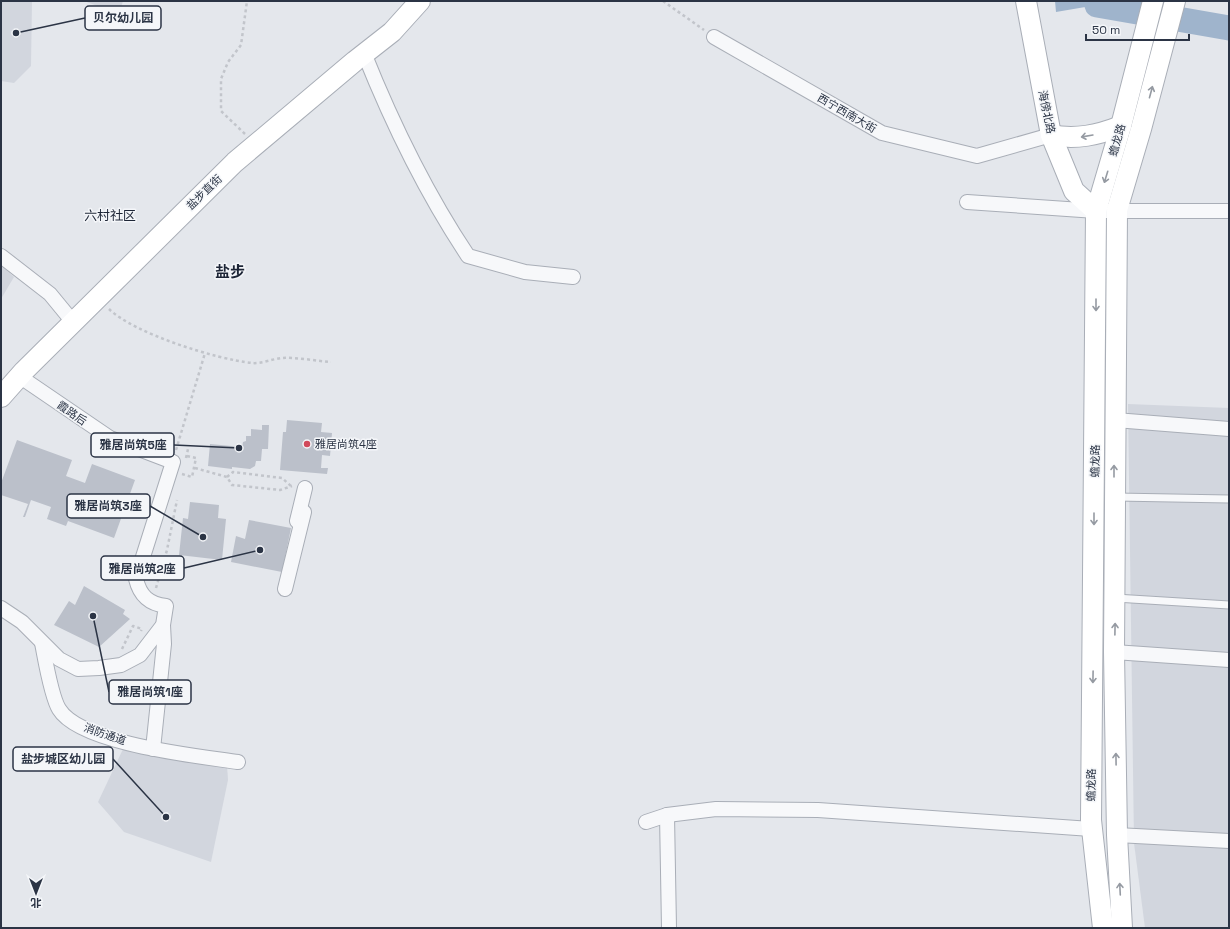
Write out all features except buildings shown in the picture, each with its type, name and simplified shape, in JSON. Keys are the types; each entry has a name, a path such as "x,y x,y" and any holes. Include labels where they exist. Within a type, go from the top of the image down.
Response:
{"street":[{"name":"盐步直街","path":"1,397 19,376 202,194 256,144 392,32 420,1"},
{"name":"海傍北路","path":"1026,1 1051,135 1074,191 1096,210"},
{"name":"蟾龙路","path":"1122,928 1117,835 1114,652 1114,497 1105,420 1096,210 1121,126 1153,1"},
{"name":"蟾龙路","path":"1103,928 1091,829 1094,497 1105,420 1117,210 1141,129 1175,1"},
{"name":"西宁西南大街","path":"714,37 882,133 976,156 1051,135"},
{"path":"364,54 384,102 442,215 468,256 525,272 573,277"},
{"path":"1051,135 1062,137 1086,137 1121,126"},
{"path":"967,202 1096,210 1229,211"},
{"path":"1,256 50,294 74,322"},
{"name":"霞路后","path":"19,376 110,438 180,464"},
{"path":"1105,420 1229,429"},
{"path":"153,749 164,644 163,625 166,606 149,601 138,588 136,579 180,464"},
{"path":"296,543 295,532 305,488"},
{"path":"1094,497 1114,497"},
{"path":"285,589 304,512"},
{"path":"1,608 22,622 60,659 78,668 121,665 140,654 163,625"},
{"name":"消防通道","path":"42,643 58,708 67,717 94,733 153,749 238,762"},
{"path":"1093,652 1114,652 1229,660"},
{"path":"646,822 667,815 716,809 818,810 1091,829 1117,835 1229,841"},
{"path":"667,815 669,928"}],"lane":[{"path":"1114,497 1229,499"},
{"path":"1115,598 1229,605"}],"path":[{"path":"247,1 242,44 228,62 221,79 221,111 256,144"},
{"path":"663,1 714,37"},
{"path":"98,298 112,312 130,322 205,353 253,363 283,358 331,362"},
{"path":"180,482 182,474 180,464 205,353"},
{"path":"180,464 186,456 188,449"},
{"path":"182,474 192,477 195,468 196,458 186,456"},
{"path":"195,468 228,477 232,485 280,490 291,486 305,488"},
{"path":"228,477 233,472 282,478 291,486"},
{"path":"156,588 167,550 177,497"},
{"path":"120,653 133,626 142,629"}],"shaded area":[{"path":"1,1 32,1 31,66 14,83 1,81"},
{"path":"84,1 123,1 119,14"},
{"path":"1,265 14,277 1,299"},
{"path":"1128,404 1229,408 1229,928 1145,928 1134,843"},
{"path":"124,747 227,765 228,780 211,862 124,832 98,802"}],"water":[{"path":"1055,1 1133,1 1136,7 1097,5 1056,12"}],"waterway":[{"path":"1096,1 1097,5 1229,28"}],"place":[{"name":"贝尔幼儿园","path":"16,33"},
{"name":"雅居尚筑4座","path":"307,444"},
{"name":"雅居尚筑5座","path":"239,448"},
{"name":"雅居尚筑3座","path":"203,537"},
{"name":"雅居尚筑2座","path":"260,550"},
{"name":"雅居尚筑1座","path":"93,616"},
{"name":"盐步城区幼儿园","path":"166,817"}],"district":[{"name":"六村社区","path":"110,215"},
{"name":"盐步","path":"230,271"}]}
